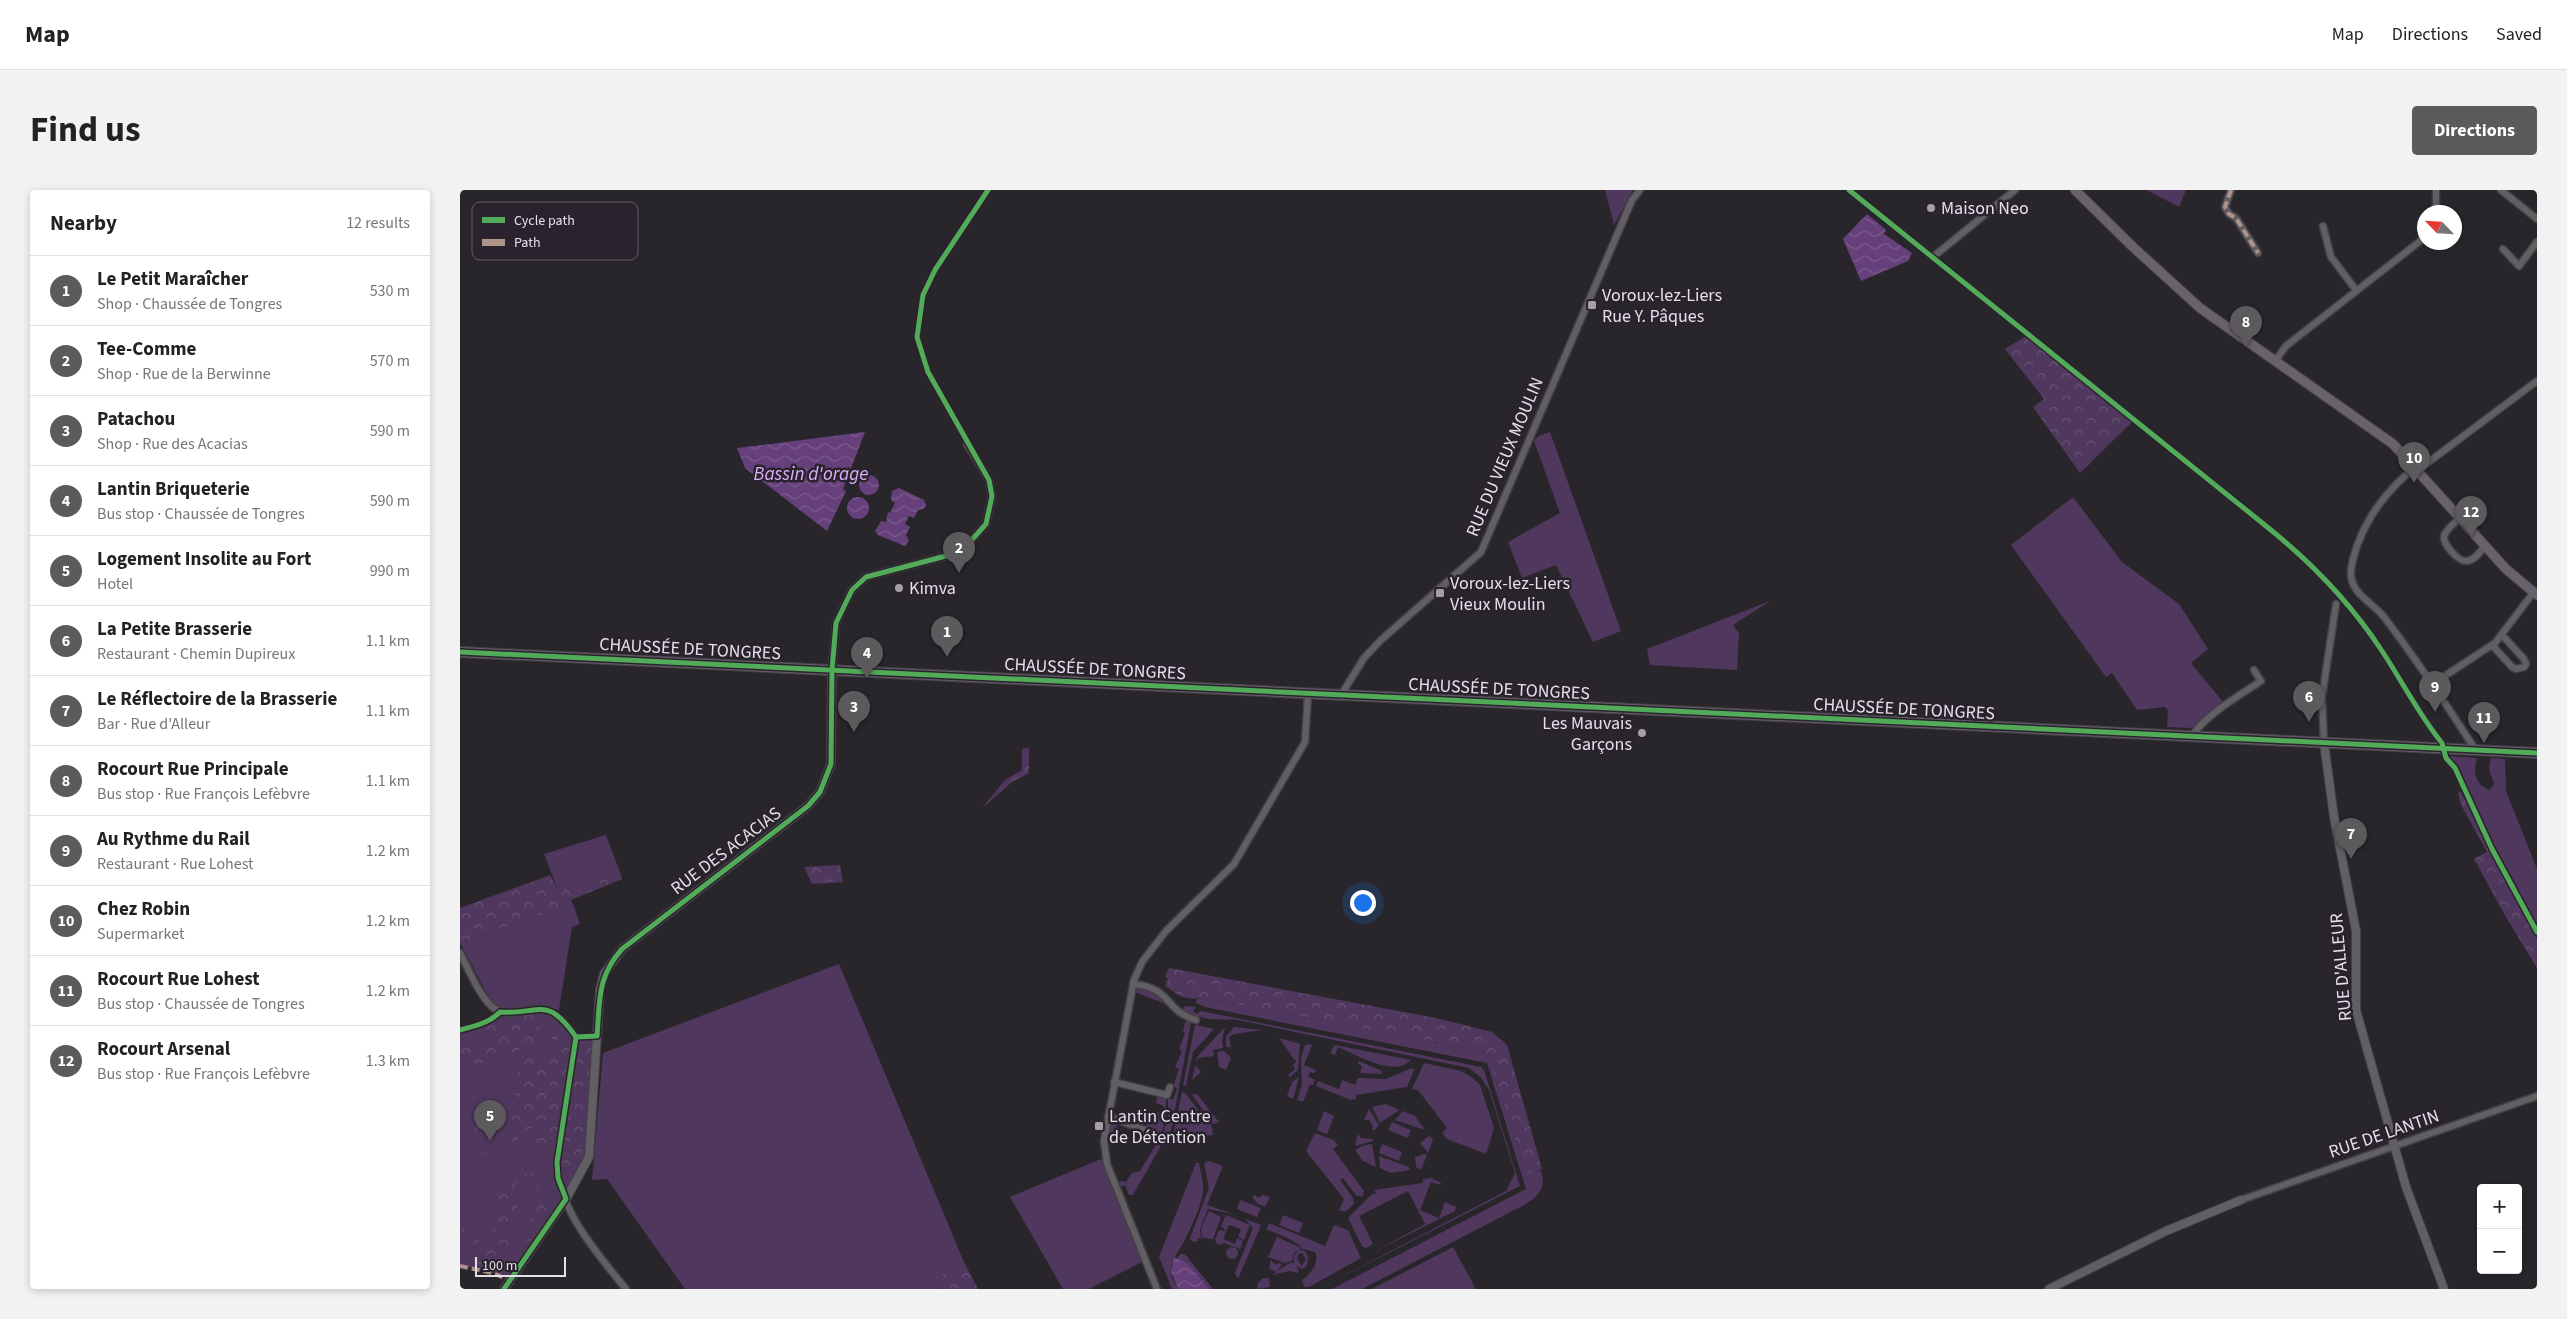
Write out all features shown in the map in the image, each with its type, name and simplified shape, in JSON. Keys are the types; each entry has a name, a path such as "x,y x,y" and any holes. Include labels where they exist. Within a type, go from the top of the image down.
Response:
{"main road":[{"path":"2075,190 2133,247 2200,308 2380,433 2416,469 2516,579 2535,594"},
{"name":"CHAUSSÉE DE TONGRES","path":"460,652 2537,753"}],"street":[{"name":"RUE DU VIEUX MOULIN","path":"1341,695 1364,658 1375,646 1433,592 1457,575 1481,552 1629,209 1640,190"},
{"path":"1933,257 2015,190"},
{"path":"2231,190 2225,207 2229,214 2236,218 2258,253"},
{"path":"2436,190 2436,205"},
{"path":"2501,190 2537,219"},
{"path":"2323,226 2331,257 2356,290"},
{"path":"2503,249 2519,266 2537,242"},
{"path":"2275,360 2286,346 2417,243"},
{"path":"2475,749 2434,683 2382,614 2355,589 2351,578 2351,567 2370,516 2386,494 2416,469 2537,381"},
{"path":"832,670 838,617 852,590 866,577 887,569 942,559 961,552 982,531 989,515 990,480 967,444"},
{"path":"2460,518 2446,532 2445,544 2459,559 2465,562 2476,556 2485,546"},
{"path":"2434,683 2492,645 2535,594"},
{"path":"2324,743 2322,697 2336,604"},
{"path":"2492,645 2512,667 2516,669 2524,667 2526,664 2524,659 2502,635"},
{"name":"RUE DES ACACIAS","path":"504,1289 566,1199 589,1157 600,990 604,974 622,949 808,806 820,792 831,764 832,670"},
{"path":"2190,737 2197,728 2229,702 2261,682 2254,670"},
{"path":"1157,1289 1107,1164 1104,1141 1133,984 1150,948 1234,864 1305,742 1308,694"},
{"name":"RUE D'ALLEUR","path":"2324,743 2334,817 2356,931 2356,1010 2406,1187 2444,1289"},
{"path":"460,953 484,997 495,1010 509,1012 534,1008 548,1010 568,1026 576,1037 557,1162 558,1178 566,1199 586,1238 626,1289"},
{"path":"1133,984 1150,986 1164,994 1174,1010 1182,1016 1196,1020"},
{"path":"1114,1082 1167,1095 1170,1087"},
{"name":"RUE DE LANTIN","path":"2241,1200 2537,1096"},
{"path":"1108,1116 1171,1140"},
{"path":"2049,1289 2166,1231 2241,1200"}],"green space":[{"path":"1605,190 1633,190 1614,225"},
{"path":"2147,190 2186,190 2179,207"},
{"path":"2026,336 2132,422 2080,473 2033,407 2044,399 2005,349"},
{"path":"1550,432 1621,631 1593,642 1556,565 1522,578 1508,542 1560,513 1534,441 1538,436"},
{"path":"2073,497 2122,562 2179,604 2208,649 2191,663 2224,703 2192,728 2167,727 2168,711 2165,707 2137,710 2112,673 2106,677 2011,545"},
{"path":"1770,601 1733,625 1739,633 1737,670 1650,665 1647,649"},
{"path":"1029,748 1029,773 1012,782 982,808 1005,780 1022,770 1022,749"},
{"path":"2448,756 2477,758 2476,777 2484,788 2489,790 2494,784 2490,771 2490,761 2492,758 2505,759 2506,791 2537,869 2537,927 2486,830 2456,766"},
{"path":"2458,791 2461,792 2537,939 2537,968 2474,859 2487,852 2460,803"},
{"path":"606,835 621,875 591,883 557,887 544,854"},
{"path":"840,865 843,882 812,884 804,867"},
{"path":"550,875 557,887 591,883 621,875 622,879 571,900 573,904 460,943 460,908"},
{"path":"573,904 580,924 572,927 559,1010 533,1007 509,1010 497,1007 492,1003 460,943"},
{"path":"839,964 964,1262 935,1278 939,1289 685,1289 607,1179 592,1180 603,1053"},
{"path":"1169,968 1436,1018 1492,1032 1507,1045 1542,1169 1527,1174 1486,1052 1204,998 1187,998 1165,986 1168,979 1165,976"},
{"path":"1141,987 1155,990 1168,1005 1135,992"},
{"path":"1204,998 1486,1052 1527,1173 1540,1170 1543,1181 1541,1190 1524,1205 1362,1289 1332,1289 1526,1189 1487,1063 1205,1007 1196,1003 1197,999"},
{"path":"1185,1006 1196,1007 1193,1011 1197,1014 1201,1011 1481,1067 1484,1070 1520,1186 1318,1289 1506,1191 1515,1173 1489,1090 1481,1078 1469,1068 1233,1019 1219,1020 1200,1017 1180,1011"},
{"path":"534,1010 558,1020 567,1029 573,1041 593,1038 586,1151 576,1179 512,1275 506,1276 460,1265 460,1031 508,1014"},
{"path":"528,1013 557,1021 570,1038 552,1042 552,1037 563,1035 559,1028 539,1026 545,1041 543,1044 508,1053 460,1072 460,1049 492,1035 484,1030 464,1034 461,1032"},
{"path":"1186,1020 1195,1023 1191,1023 1171,1131 1172,1136 1163,1133 1168,1118 1168,1098 1173,1100 1177,1088 1173,1086 1179,1069 1175,1067 1182,1051 1179,1049 1185,1033 1183,1031"},
{"path":"1195,1025 1214,1029 1193,1052 1186,1086 1183,1085"},
{"path":"1225,1027 1222,1040 1223,1048 1213,1050 1214,1056 1198,1058 1196,1064 1197,1057"},
{"path":"1234,1027 1263,1030 1234,1034 1229,1037 1231,1047 1226,1047 1226,1037"},
{"path":"1279,1038 1300,1044 1298,1070 1290,1077 1288,1075 1295,1069 1293,1065 1296,1062"},
{"path":"583,1039 590,1041 592,1045 588,1118 581,1157 576,1172 568,1184 563,1178 563,1156 578,1048"},
{"path":"571,1043 572,1047 555,1150 540,1144 533,1151 529,1144 548,1132 550,1121 542,1119 528,1130 523,1128 517,1141 507,1141 521,1063 524,1060"},
{"path":"1305,1045 1312,1045 1304,1065 1316,1070 1315,1073 1310,1072 1308,1076 1315,1080 1313,1085 1310,1084 1303,1102 1297,1100 1302,1084 1301,1058"},
{"path":"1335,1045 1411,1060 1404,1065 1395,1067 1385,1066 1338,1047 1335,1055 1330,1053"},
{"path":"1224,1051 1231,1058 1226,1070 1219,1067 1217,1052"},
{"path":"1359,1061 1382,1071 1382,1074 1360,1073 1362,1066 1358,1064"},
{"path":"1424,1063 1461,1071 1480,1085 1494,1128 1486,1154 1447,1139 1442,1133 1447,1128 1418,1090 1412,1089"},
{"path":"1195,1065 1201,1072 1192,1080"},
{"path":"1412,1068 1414,1070 1407,1087 1356,1095 1356,1099 1351,1100 1316,1086 1318,1081 1339,1089 1342,1080 1355,1085 1358,1078 1386,1079"},
{"path":"1299,1077 1293,1099 1287,1096 1292,1082"},
{"path":"1182,1092 1185,1093 1212,1127 1213,1135 1189,1138 1174,1132"},
{"path":"1197,1094 1219,1122 1213,1124 1192,1095"},
{"path":"1158,1095 1166,1098 1166,1118 1162,1132 1146,1127 1150,1115 1156,1112 1161,1113 1164,1106 1156,1103"},
{"path":"494,1096 489,1139 476,1139 475,1126 478,1114 489,1099"},
{"path":"1386,1104 1399,1110 1380,1123 1372,1107"},
{"path":"1369,1109 1379,1125 1375,1130 1372,1130 1373,1126 1369,1120 1364,1120"},
{"path":"1324,1111 1334,1116 1327,1134 1317,1130"},
{"path":"1403,1111 1415,1116 1425,1130 1395,1120"},
{"path":"1113,1122 1117,1123 1117,1129 1109,1141 1109,1160 1107,1145 1109,1126"},
{"path":"1392,1122 1411,1130 1408,1138 1388,1130"},
{"path":"1315,1133 1334,1140 1338,1145 1333,1149 1364,1191 1362,1197 1356,1195 1343,1178 1340,1180 1353,1198 1354,1204 1345,1212 1339,1210 1344,1199 1306,1151"},
{"path":"1358,1134 1361,1138 1373,1139 1373,1141 1355,1146"},
{"path":"1429,1136 1433,1139 1428,1153 1420,1143"},
{"path":"1156,1138 1161,1146 1133,1195 1129,1195 1125,1185 1119,1187 1117,1184 1121,1181 1126,1182 1132,1173 1140,1171 1157,1143"},
{"path":"1372,1144 1376,1167 1363,1161 1355,1150"},
{"path":"1382,1144 1402,1152 1399,1161 1379,1153"},
{"path":"482,1152 487,1153 483,1172 479,1174"},
{"path":"1427,1155 1421,1170 1416,1167 1415,1157"},
{"path":"1379,1156 1409,1167 1410,1170 1391,1173 1380,1168"},
{"path":"1101,1159 1142,1262 1089,1289 1063,1289 1010,1197"},
{"path":"1209,1161 1223,1166 1207,1205 1233,1214 1208,1209 1200,1229 1201,1239 1197,1238 1198,1241 1193,1242 1190,1238 1209,1188 1204,1163"},
{"path":"1196,1163 1199,1163 1203,1193 1195,1218 1175,1256 1171,1268 1173,1281 1178,1289 1172,1289 1159,1257"},
{"path":"516,1164 521,1174 532,1174 545,1200 558,1200 530,1242 521,1239 537,1207 538,1200 531,1194 529,1184 520,1181 516,1184 523,1201 517,1206 516,1226 510,1232 503,1266 504,1271 501,1274 496,1272 492,1265 488,1270 460,1264 460,1255 467,1260 477,1256 460,1243 460,1225 482,1243 491,1246 500,1189 511,1186 508,1166"},
{"path":"1431,1178 1441,1183 1441,1185 1431,1182 1420,1210 1439,1218 1445,1202 1456,1207 1455,1211 1374,1252 1425,1224 1408,1191 1359,1216 1373,1244 1366,1248 1362,1246 1348,1218 1372,1194 1377,1194 1374,1190 1423,1183 1423,1179"},
{"path":"1255,1195 1258,1198 1263,1195 1270,1197 1265,1207 1258,1204 1252,1197"},
{"path":"1240,1200 1261,1208 1257,1217 1237,1209"},
{"path":"1209,1211 1221,1217 1213,1239 1202,1238 1201,1228"},
{"path":"1226,1215 1250,1225 1244,1240 1238,1237 1241,1229 1229,1225 1223,1239 1235,1244 1237,1238 1243,1241 1240,1249 1224,1243 1218,1245 1215,1240 1219,1230 1226,1231 1221,1226"},
{"path":"1283,1215 1303,1223 1299,1233 1279,1225"},
{"path":"1245,1219 1261,1225 1238,1279 1235,1273 1253,1228"},
{"path":"1269,1223 1325,1246 1334,1225 1348,1230 1361,1258 1309,1287 1304,1287 1302,1280 1314,1268 1315,1252 1302,1249 1291,1240 1266,1229"},
{"path":"1277,1237 1301,1248 1294,1253 1292,1261 1285,1263 1268,1257"},
{"path":"1230,1247 1234,1247 1238,1253 1234,1259 1230,1259 1226,1255 1226,1251"},
{"path":"1453,1247 1476,1289 1372,1289"},
{"path":"1299,1250 1305,1251 1308,1257 1307,1266 1303,1269 1296,1266 1294,1262 1294,1256","holes":["1302,1253 1306,1259 1302,1266 1297,1259 1298,1254"]},
{"path":"1180,1254 1185,1254 1213,1289 1209,1289 1188,1263 1177,1258"},
{"path":"1271,1260 1276,1265 1278,1263 1282,1264 1277,1272 1269,1269"},
{"path":"964,1262 978,1289 939,1289 935,1278"},
{"path":"1293,1262 1299,1270 1297,1273 1289,1271 1272,1275 1284,1266"},
{"path":"1263,1278 1269,1278 1270,1287 1257,1289 1258,1283"}],"water":[{"path":"1867,214 1886,230 1884,234 1912,253 1908,261 1861,281 1843,239"},
{"name":"Bassin d'orage","path":"865,432 843,489 846,491 827,531 745,468 737,448"},
{"path":"865,475 873,475 879,481 879,489 873,495 865,495 859,489 859,481"},
{"path":"899,488 924,500 926,505 924,509 918,510 914,518 909,516 905,524 910,527 906,535 909,541 905,546 878,535 875,531 881,521 886,522 888,512 890,513 895,503 891,500 892,491"},
{"path":"858,497 868,504 869,508 862,518 858,519 848,512 847,508 854,498"},
{"path":"1174,1257 1188,1263 1209,1289 1178,1289 1171,1272"}],"marked path":[{"path":"2231,190 2225,207 2229,214 2236,218 2258,253"},
{"path":"460,1266 492,1273 510,1280"}],"cycle path":[{"path":"576,1037 597,1036 601,990 604,979 608,969 622,949 808,806 820,792 831,764 832,670 836,623 852,590 866,577 961,552 986,524 992,496 989,480 928,372 917,337 923,295 935,270 988,190"},
{"path":"1849,190 2266,526 2314,568 2343,599 2370,633 2442,743 2446,758 2455,768 2492,849 2537,932"},
{"path":"460,652 2537,753"},
{"path":"460,1030 487,1021 500,1012 542,1010 557,1015 576,1037"},
{"path":"504,1289 566,1199 558,1178 557,1162 576,1037"}],"place":[{"name":"Maison Neo","path":"1931,208"},
{"name":"Voroux-lez-Liers Rue Y. Pâques","path":"1592,305"},
{"name":"Rocourt Rue Principale","path":"2246,347"},
{"name":"Chez Robin","path":"2414,483"},
{"name":"Rocourt Arsenal","path":"2471,537"},
{"name":"Tee-Comme","path":"959,573"},
{"name":"Kimva","path":"899,588"},
{"name":"Voroux-lez-Liers Vieux Moulin","path":"1440,593"},
{"name":"Le Petit Maraîcher","path":"947,657"},
{"name":"Lantin Briqueterie","path":"867,678"},
{"name":"Au Rythme du Rail","path":"2435,712"},
{"name":"La Petite Brasserie","path":"2309,722"},
{"name":"Patachou","path":"854,732"},
{"name":"Les Mauvais Garçons","path":"1642,733"},
{"name":"Rocourt Rue Lohest","path":"2484,743"},
{"name":"Le Réflectoire de la Brasserie","path":"2351,859"},
{"name":"Lantin Centre de Détention","path":"1099,1126"},
{"name":"Logement Insolite au Fort","path":"490,1141"}]}
